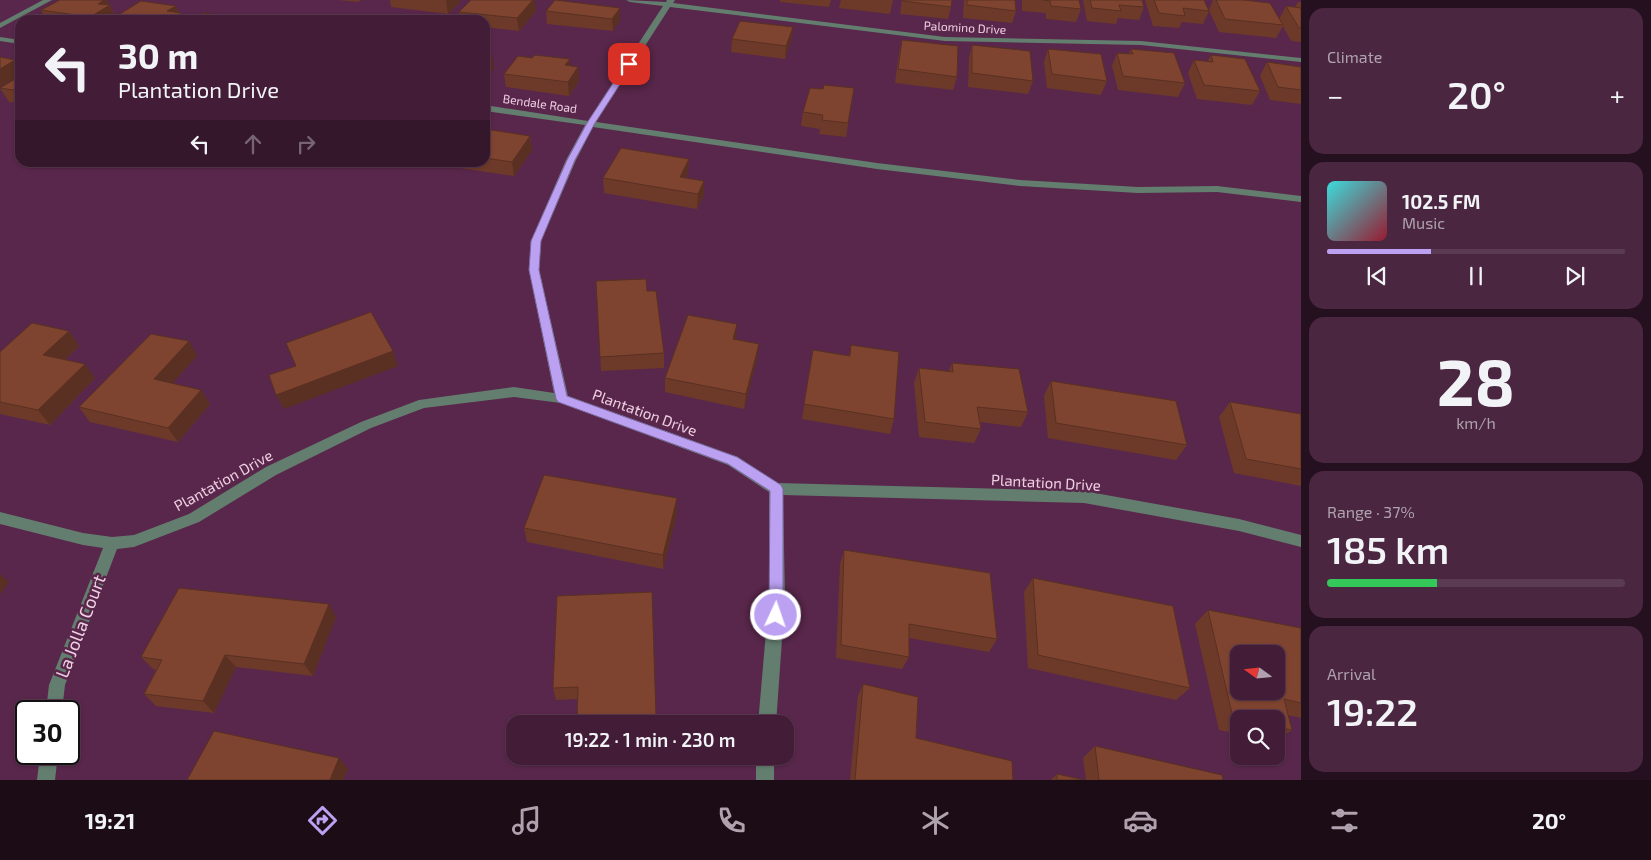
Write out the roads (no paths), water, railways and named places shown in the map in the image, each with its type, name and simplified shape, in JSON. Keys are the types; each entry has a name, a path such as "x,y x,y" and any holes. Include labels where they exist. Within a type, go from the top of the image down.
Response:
{"street":[{"path":"20,15 48,0"},
{"name":"Palomino Drive","path":"630,0 669,2 945,39 1140,43 1301,60"},
{"path":"562,399 534,270 536,241 571,160 591,123 669,2"},
{"path":"0,26 15,18"},
{"path":"0,39 15,41"},
{"name":"Bendale Road","path":"490,109 877,166 1020,183 1138,190 1217,189 1301,199"},
{"name":"Plantation Drive","path":"0,518 83,539 112,543 134,541 194,518 271,471 366,425 424,403 514,392 562,399 733,461 776,489 1084,497 1239,524 1301,541"},
{"path":"768,715 777,597 776,489"},
{"name":"La Jolla Court","path":"55,700 57,685 112,543"},
{"path":"46,780 48,765"},
{"path":"764,765 765,780"}]}
